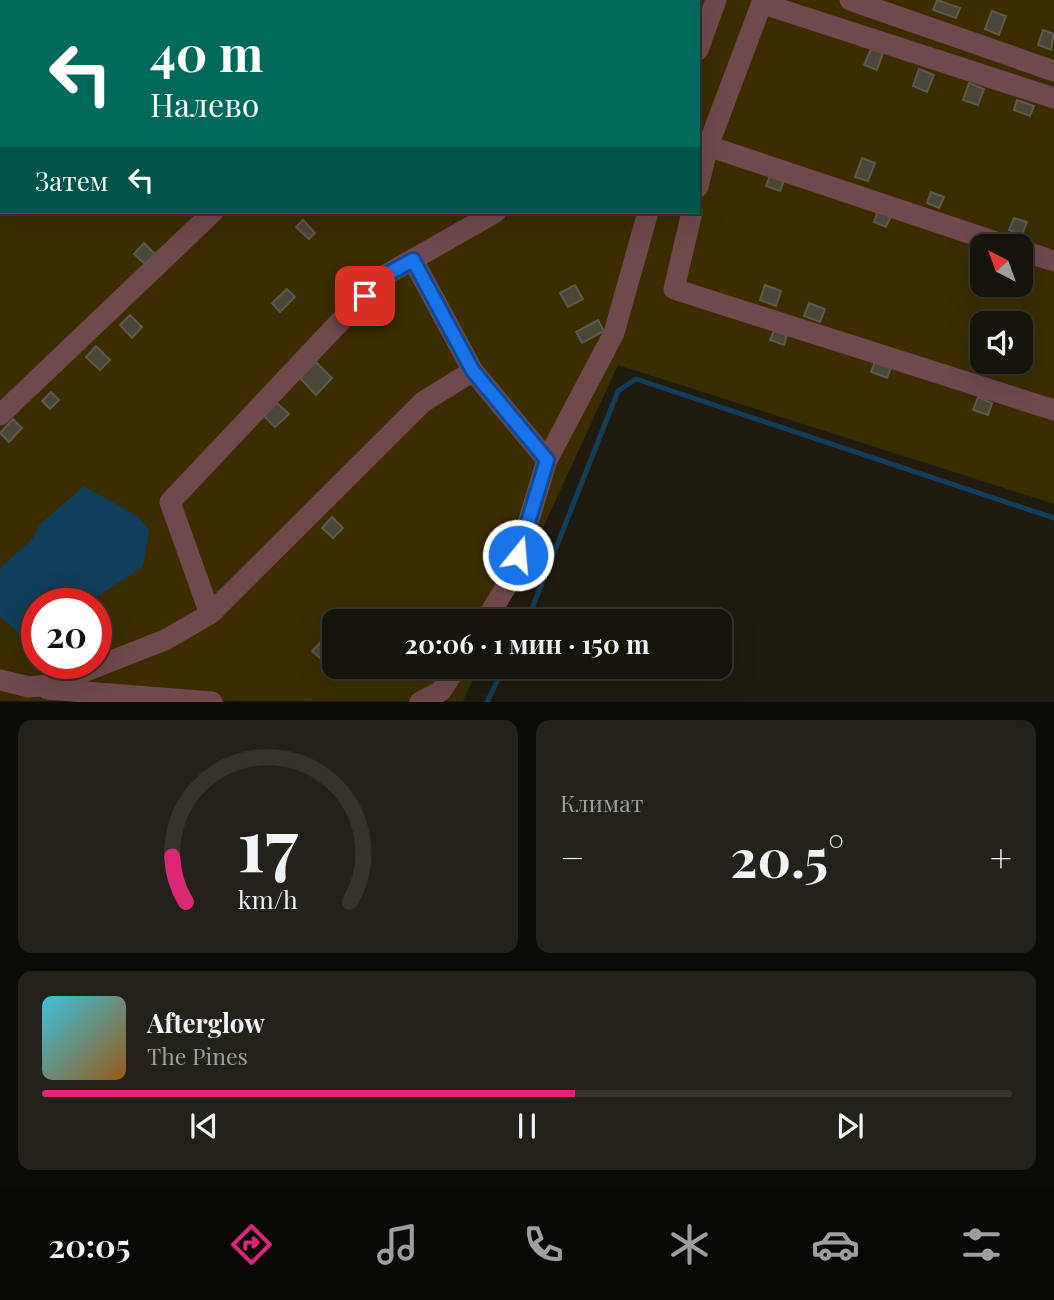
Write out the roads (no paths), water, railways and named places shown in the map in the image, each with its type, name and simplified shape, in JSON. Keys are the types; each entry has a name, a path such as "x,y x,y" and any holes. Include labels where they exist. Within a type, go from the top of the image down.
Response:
{"lane":[{"path":"700,44 716,0"},
{"path":"700,179 708,146 763,0 773,7 1054,98"},
{"path":"850,0 1054,71"},
{"path":"708,146 972,234"},
{"path":"0,415 211,214"},
{"path":"210,614 170,502 382,277 493,214"},
{"path":"492,609 511,579 547,460 614,333 647,214"},
{"path":"692,214 674,289 1054,410"},
{"path":"1033,254 1054,261"},
{"path":"413,260 473,371 547,460"},
{"path":"29,687 50,685 165,640 210,614 423,402 473,371"},
{"path":"420,702 441,691 449,679"},
{"path":"0,680 29,687 212,702"}],"water":[{"path":"84,486 137,516 149,529 143,567 111,588 21,588 21,636 0,616 0,568 33,538 40,524"}],"waterway":[{"path":"532,609 618,391 636,379 1054,518"},
{"path":"487,702 498,679"}]}
